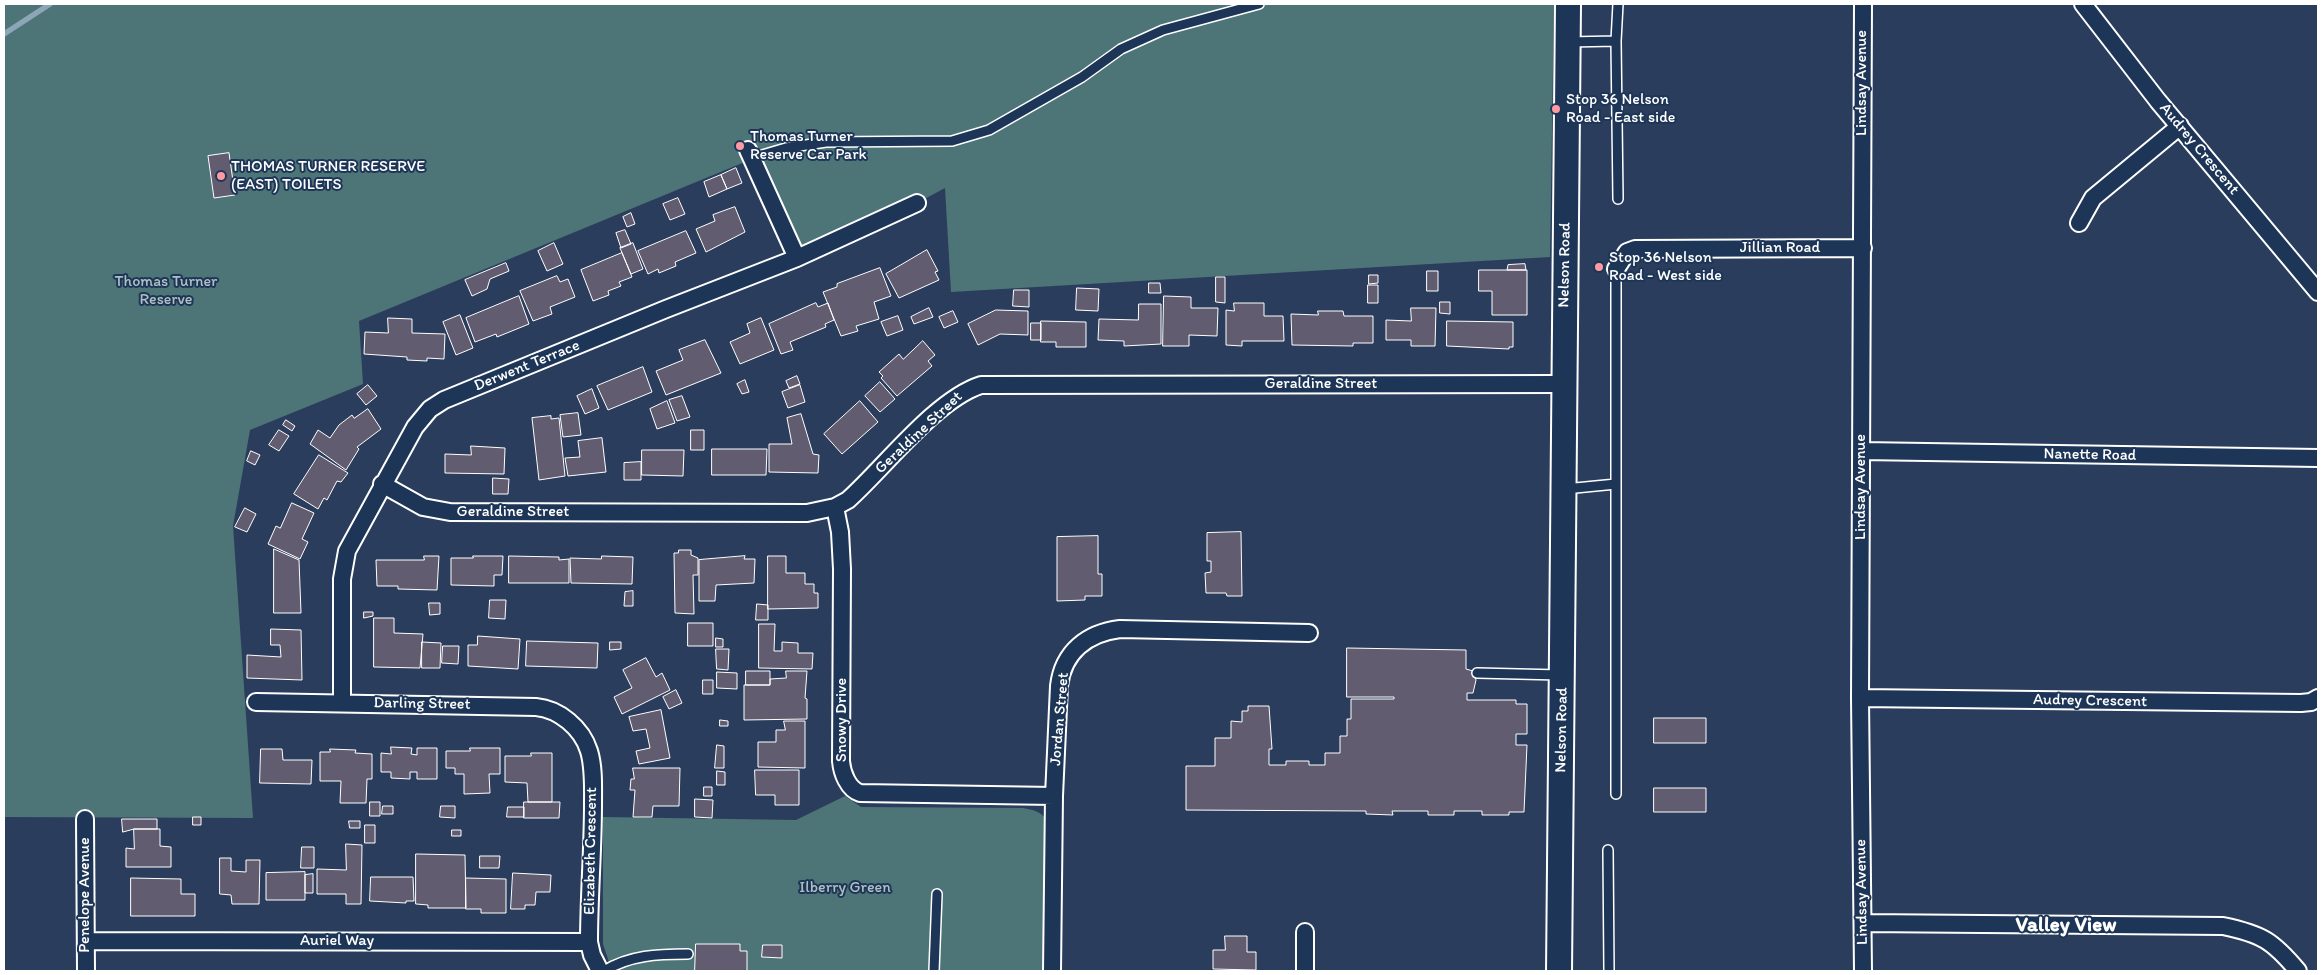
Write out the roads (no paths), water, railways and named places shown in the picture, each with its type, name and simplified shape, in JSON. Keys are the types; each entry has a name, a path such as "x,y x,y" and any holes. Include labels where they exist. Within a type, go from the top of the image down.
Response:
{"main road":[{"name":"Nelson Road","path":"1559,971 1565,488 1564,384 1568,4"}],"street":[{"name":"Lindsay Avenue","path":"1863,4 1860,698 1863,971"},
{"name":"Audrey Crescent","path":"2083,4 2180,126 2318,292"},
{"path":"2079,223 2093,198 2180,126"},
{"path":"750,154 797,258"},
{"name":"Derwent Terrace","path":"342,703 344,563 350,544 382,484 420,419 430,409 444,400 666,309 797,258 917,203"},
{"name":"Jillian Road","path":"1616,269 1627,252 1635,249 1863,248"},
{"name":"Geraldine Street","path":"382,484 422,507 450,512 796,514 835,506 854,495 954,398 967,389 981,384 1564,384"},
{"name":"Nanette Road","path":"1861,451 2318,458"},
{"name":"Snowy Drive","path":"835,506 840,532 842,568 841,761 843,774 849,784 855,791 860,793 1054,796"},
{"name":"Jordan Street","path":"1052,971 1054,796 1060,677 1065,663 1080,644 1102,632 1128,629 1309,633"},
{"name":"Audrey Crescent","path":"1860,698 2301,703 2318,698"},
{"name":"Darling Street","path":"256,702 545,707 556,712 579,733"},
{"name":"Elizabeth Crescent","path":"579,733 589,751 592,774 589,942 600,971"},
{"name":"Penelope Avenue","path":"85,819 86,971"},
{"path":"1863,923 2223,926 2262,936 2276,947 2298,971"},
{"path":"1305,932 1305,971"},
{"name":"Auriel Way","path":"86,941 589,942"}],"lane":[{"path":"750,154 826,142 952,141 990,130 1082,77 1121,49 1163,30 1259,4"},
{"path":"1618,4 1616,41 1618,199"},
{"path":"1568,42 1616,41"},
{"path":"1616,269 1616,794"},
{"path":"1565,488 1616,484"},
{"path":"1477,673 1563,675"},
{"path":"1608,850 1609,971"},
{"path":"934,971 936,894"},
{"path":"604,971 617,963 655,954 688,954"}],"waterway":[{"path":"4,34 50,4"}],"place":[{"name":"Stop 36 Nelson Road - East side","path":"1556,109"},
{"name":"Thomas Turner Reserve Car Park","path":"740,146"},
{"name":"THOMAS TURNER RESERVE (EAST) TOILETS","path":"221,176"},
{"name":"Stop 36 Nelson Road - West side","path":"1599,267"}],"district":[{"name":"Valley View","path":"2066,926"}],"park label":[{"name":"Thomas Turner Reserve","path":"166,291"},
{"name":"Ilberry Green","path":"845,888"}]}
